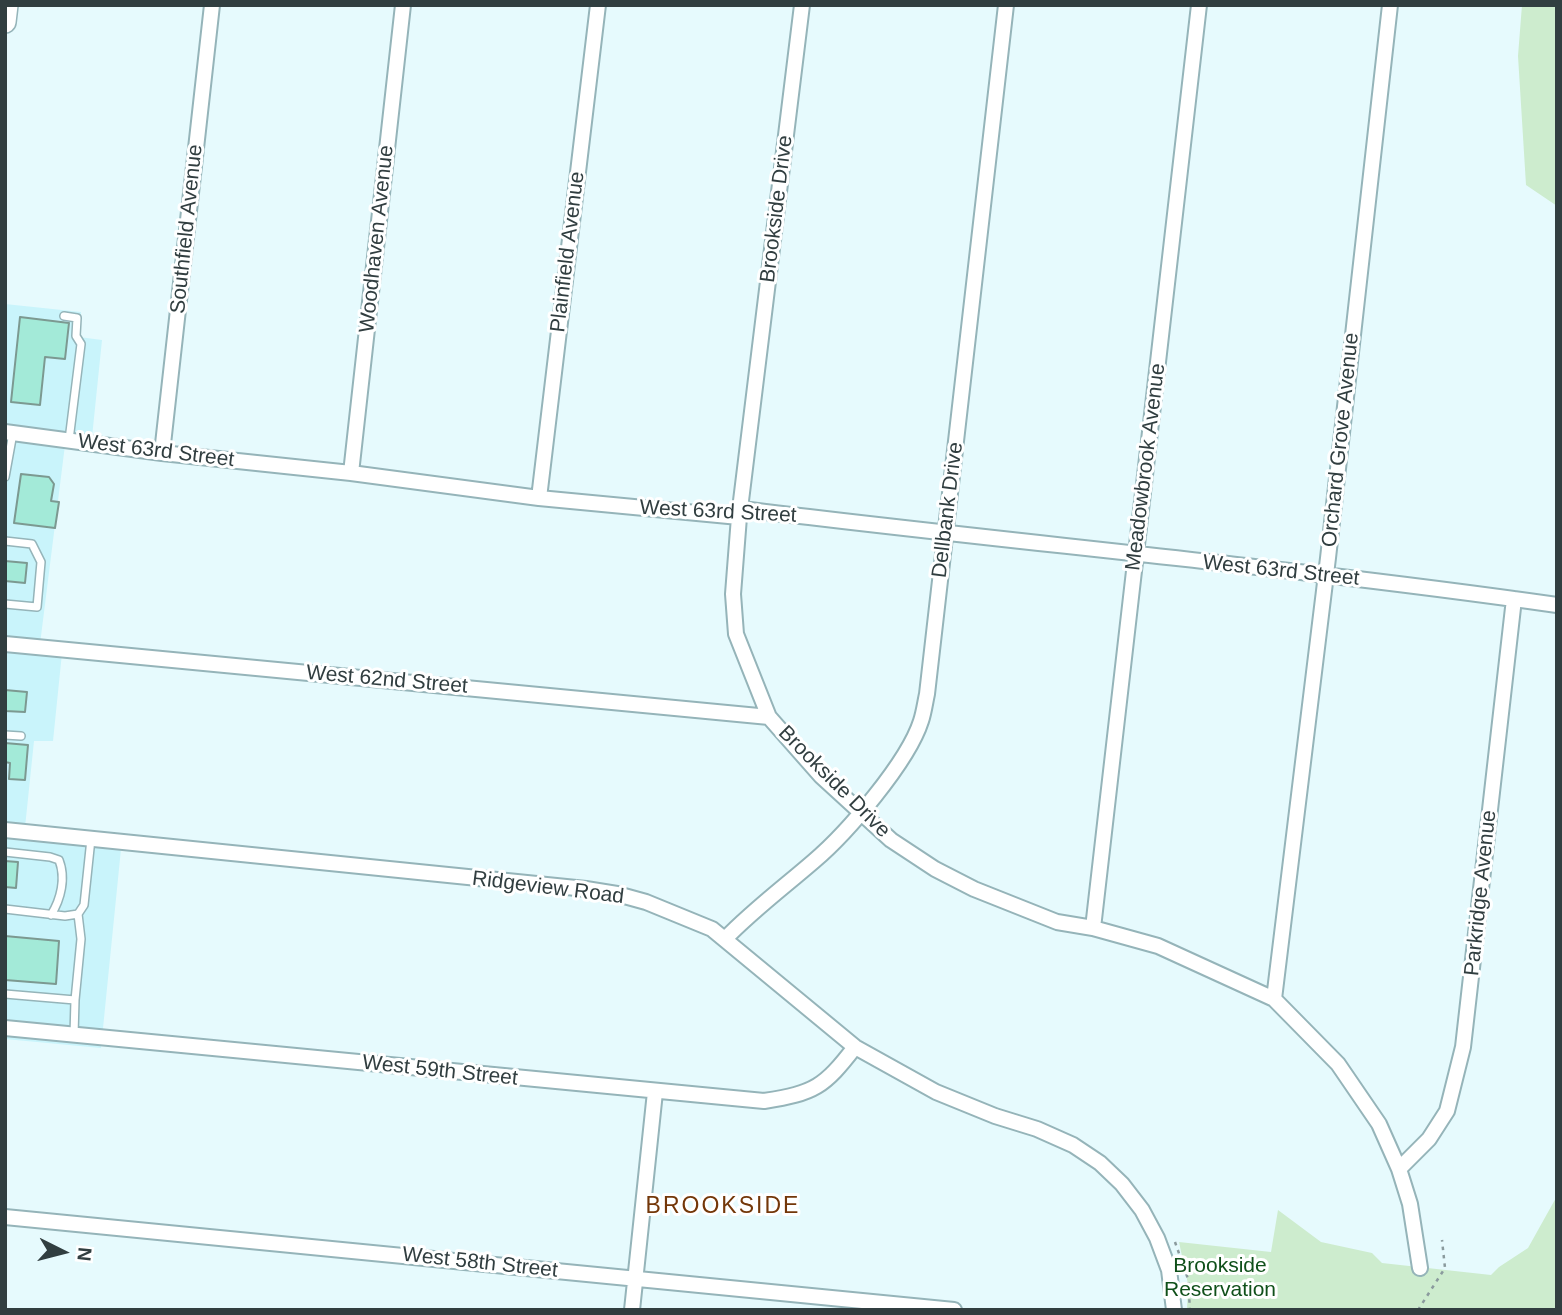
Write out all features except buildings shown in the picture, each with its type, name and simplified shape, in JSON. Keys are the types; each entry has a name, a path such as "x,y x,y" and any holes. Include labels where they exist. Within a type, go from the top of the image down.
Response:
{"main road":[{"path":"5,22 7,5"}],"street":[{"name":"Southfield Avenue","path":"162,453 212,5"},
{"name":"Woodhaven Avenue","path":"351,473 403,5"},
{"name":"Plainfield Avenue","path":"539,498 598,5"},
{"name":"Brookside Drive","path":"802,5 738,517 733,594 736,634 769,717 821,776 860,813 913,854 974,889 1056,922 1093,928 1158,946 1274,999 1338,1064 1379,1124 1399,1168 1410,1204 1419,1268"},
{"name":"Dellbank Drive","path":"725,939 776,891 816,860 860,813 895,767 920,722 927,694 1006,5"},
{"name":"Meadowbrook Avenue","path":"1093,928 1199,5"},
{"name":"Orchard Grove Avenue","path":"1274,999 1326,575 1390,5"},
{"name":"West 63rd Street","path":"9,432 539,498 738,517 750,510 1326,575 1557,605"},
{"name":"Parkridge Avenue","path":"1399,1168 1429,1139 1447,1111 1463,1047 1514,599"},
{"name":"West 62nd Street","path":"5,643 769,717"},
{"name":"Ridgeview Road","path":"5,830 586,889 646,902 712,929 855,1046 936,1092 995,1116 1037,1129 1073,1145 1100,1163 1129,1193 1157,1238 1169,1270 1174,1310"},
{"name":"West 59th Street","path":"5,1028 764,1101 800,1096 819,1085 834,1073 855,1046"},
{"path":"632,1310 655,1091"},
{"name":"West 58th Street","path":"5,1217 954,1310"}],"lane":[{"path":"64,316 77,318 76,336 81,344 69,440"},
{"path":"5,477 9,432"},
{"path":"5,541 32,544 41,562 37,607 5,604"},
{"path":"5,735 21,736"},
{"path":"74,1035 81,939 78,914 84,905 91,839"},
{"path":"5,852 59,860 63,871 59,902 51,915"},
{"path":"5,909 65,916 78,914"},
{"path":"5,994 75,1000"}],"path":[{"path":"1418,1310 1445,1268 1442,1240"}],"shaded area":[{"path":"5,304 81,312 79,337 102,340 91,447 65,445 39,652 62,653 53,741 34,741 24,837 121,849 101,1048 5,1039"}],"green space":[{"path":"1522,5 1557,5 1557,206 1526,185 1518,56"},
{"name":"Brookside Reservation","path":"1557,1196 1557,1310 1187,1310 1188,1284 1179,1242 1271,1252 1278,1210 1321,1242 1372,1253 1382,1263 1491,1275 1528,1248"}],"district":[{"name":"BROOKSIDE","path":"723,1207"}]}
